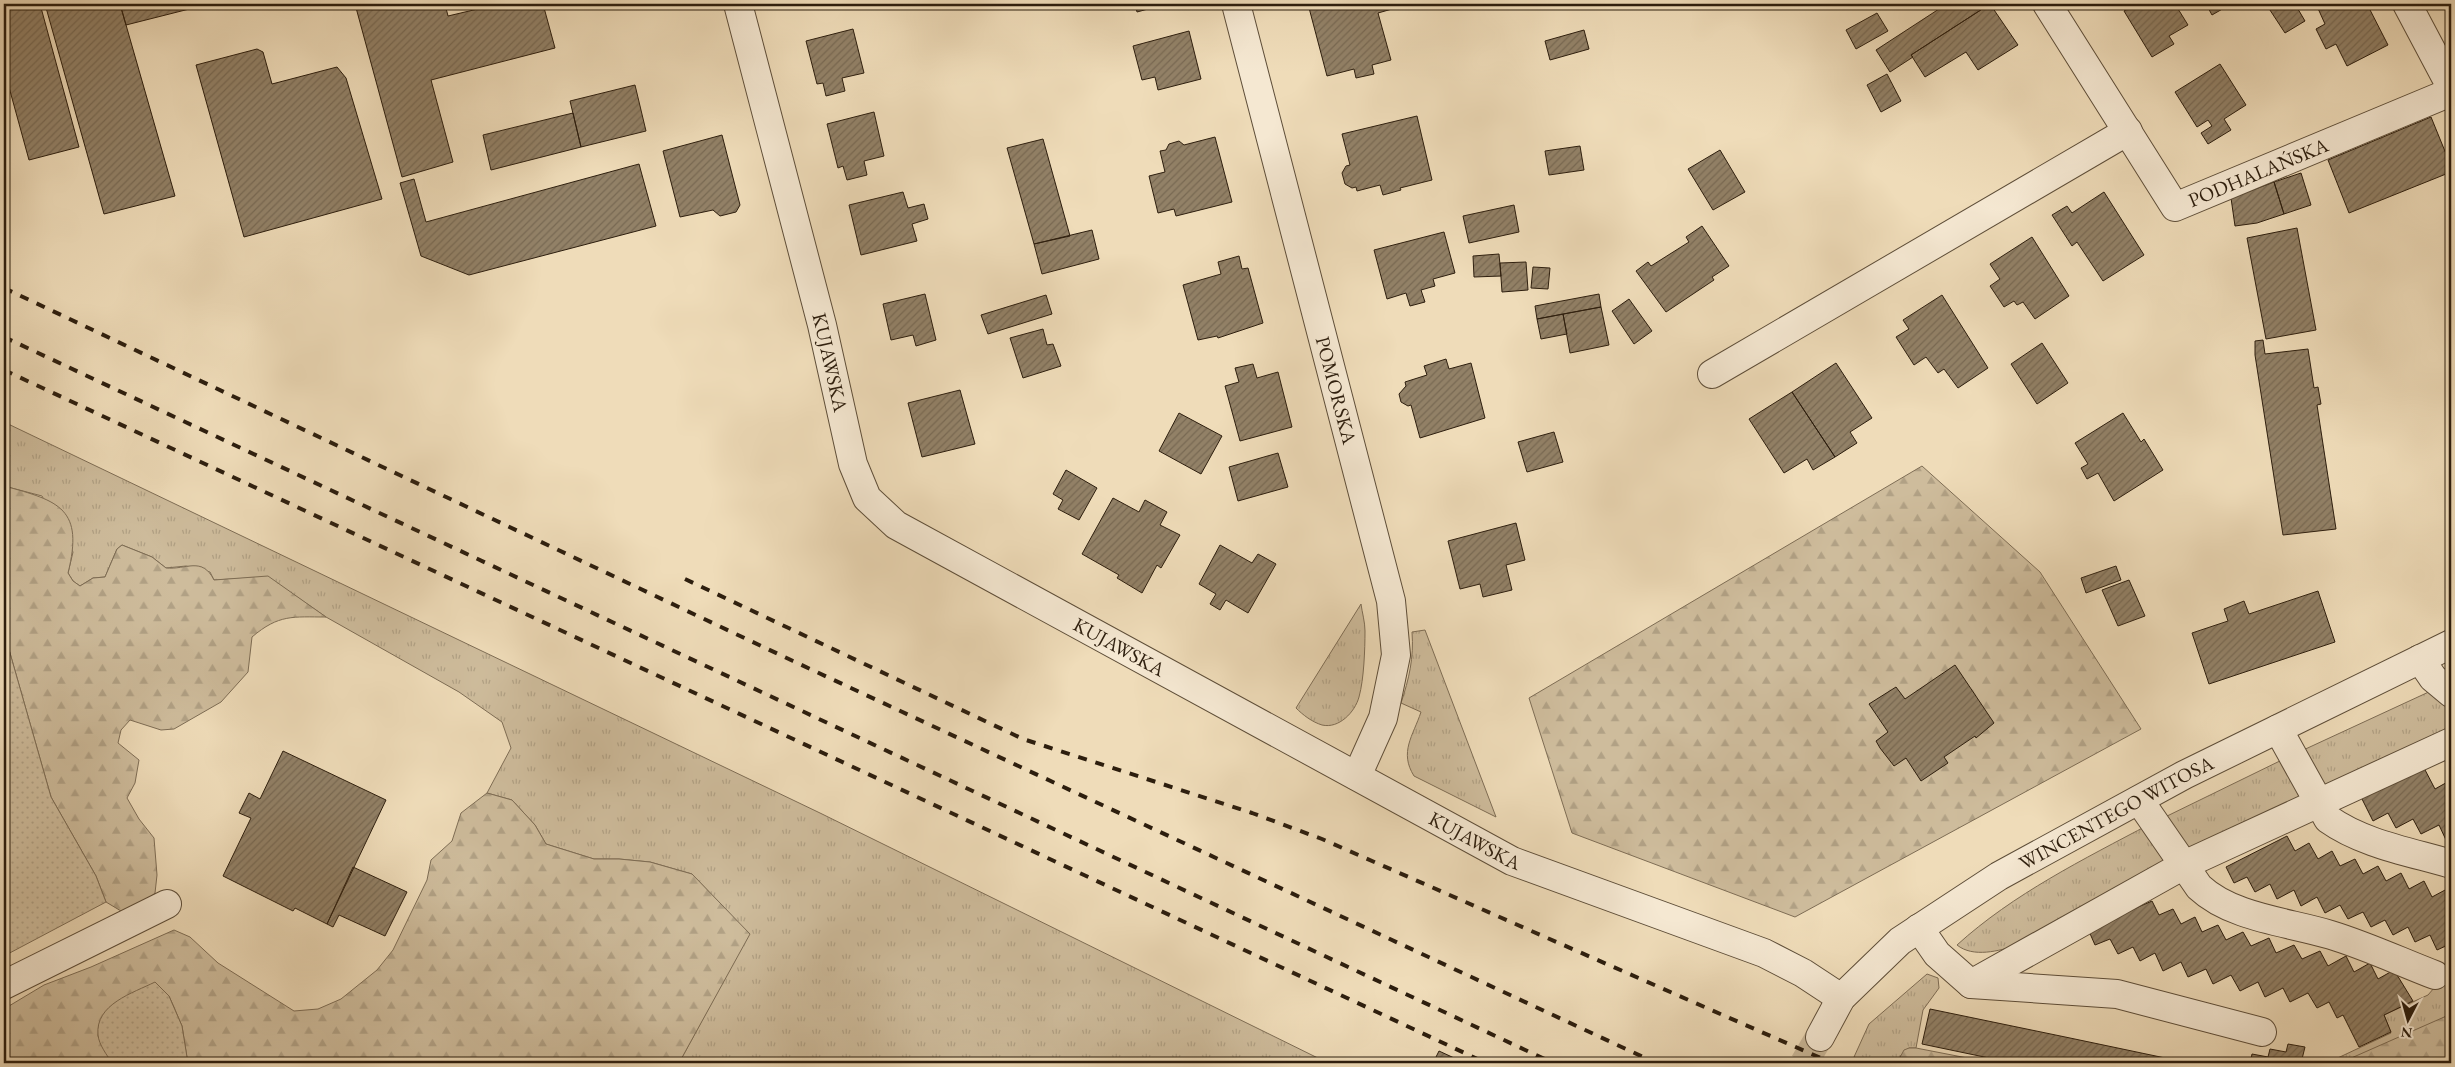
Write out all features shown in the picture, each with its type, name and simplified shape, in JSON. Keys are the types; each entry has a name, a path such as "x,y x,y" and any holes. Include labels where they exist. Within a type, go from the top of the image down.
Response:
{"street":[{"name":"KUJAWSKA","path":"738,4 822,325 853,464 867,498 896,524 1512,860 1764,953 1803,972 1841,998"},
{"name":"POMORSKA","path":"1236,4 1391,601 1396,655 1383,718 1358,776"},
{"name":"PODHALAŃSKA","path":"2047,4 2175,207 2451,92"},
{"path":"2407,4 2451,88"},
{"path":"1712,374 2128,131"},
{"name":"WINCENTEGO WITOSA","path":"1820,1036 1841,998 1900,941 1999,876 2139,800 2451,644"},
{"path":"2420,660 2433,678 2451,693"},
{"path":"2278,729 2328,820 2341,829 2451,864"},
{"path":"1971,984 2184,865 2319,805 2451,742"},
{"path":"2139,800 2199,887 2212,900 2229,908 2333,936 2435,975"},
{"path":"4,985 167,904"},
{"path":"1919,928 1937,954 1971,984 2117,994 2262,1032"}],"green space":[{"path":"4,422 820,813 1328,1063 679,1063 749,934 692,874 650,862 594,859 546,844 535,825 512,800 487,793 511,748 502,722 459,692 326,617 268,577 214,580 210,572 186,566 166,568 152,557 122,545 117,549 105,577 93,578 80,586 73,581 68,573 73,552 42,496 4,486"},
{"path":"1922,466 2040,572 2141,729 1795,917 1572,833 1529,698"},
{"path":"4,486 40,497 53,503 63,511 70,521 73,535 68,573 73,581 80,586 93,578 105,577 117,549 122,545 152,557 166,568 199,566 204,568 214,580 268,576 326,617 287,618 270,624 252,637 248,672 221,702 174,729 161,730 130,720 121,730 118,743 139,760 135,783 127,798 139,819 154,838 157,875 155,893 139,907 121,911 106,902 96,876 51,797 4,632"},
{"path":"1361,604 1365,624 1365,638 1363,673 1359,697 1350,714 1340,722 1328,726 1322,725 1308,718 1296,708"},
{"path":"1425,630 1496,817 1414,776 1410,767 1408,759 1409,744 1421,712 1401,703 1410,668 1412,632"},
{"path":"4,632 51,797 96,876 106,902 4,956"},
{"path":"2433,690 2451,704 2451,732 2321,796 2299,752"},
{"path":"2288,757 2311,801 2186,860 2161,819"},
{"path":"487,793 512,800 535,825 546,844 594,859 650,862 692,874 750,934 679,1063 190,1063 187,1058 182,1026 169,996 99,1024 98,1036 112,1063 4,1063 4,1009 44,985 91,967 174,930 190,937 218,963 294,1011 318,1009 341,999 377,970 393,950 427,880 431,860 452,841 461,813"},
{"path":"2150,824 2178,864 2018,945 1995,951 1978,952 1963,949 1957,945 2025,894 2075,864"},
{"path":"2451,964 2451,1014 2373,1051 2341,1062 2327,1063 2391,1033 2384,1015 2428,995 2434,988 2444,967"},
{"path":"1927,974 1938,978 1939,988 1923,1010 1916,1048 1909,1048 1901,1055 1897,1063 1869,1063 1854,1057 1869,1024"},
{"path":"155,982 169,996 182,1026 187,1057 190,1063 112,1063 98,1035 99,1024 103,1015 117,1001"},
{"path":"2451,1014 2451,1063 2340,1063"},
{"path":"1909,1048 1993,1063 1897,1063 1904,1050"}],"building":[{"path":"4,4 40,4 79,147 29,160 4,69"},
{"path":"45,4 120,4 175,196 104,214"},
{"path":"120,4 209,4 126,25"},
{"path":"355,4 445,4 448,16 499,4 543,4 555,48 431,80 453,162 402,177"},
{"path":"1135,4 1166,4 1137,12"},
{"path":"1308,4 1390,4 1392,9 1378,13 1391,60 1372,65 1374,74 1356,78 1354,69 1327,76"},
{"path":"1936,4 1990,4 1911,55 1913,57 1890,72 1876,50 1939,9"},
{"path":"1990,4 2018,45 1978,70 1966,52 1925,77 1911,55"},
{"path":"2136,4 2175,4 2188,25 2169,36 2174,44 2152,57 2124,11"},
{"path":"2206,4 2231,4 2212,15"},
{"path":"2266,4 2295,4 2305,21 2285,33"},
{"path":"2316,4 2367,4 2388,45 2347,66 2336,44 2326,49 2316,29 2325,24"},
{"path":"1877,13 1888,31 1856,49 1846,30"},
{"path":"853,29 864,73 842,78 845,91 826,96 823,83 817,84 806,41"},
{"path":"1584,30 1589,49 1550,60 1545,41"},
{"path":"1189,31 1201,79 1158,90 1155,77 1142,80 1133,46"},
{"path":"257,49 263,52 272,84 337,67 346,78 382,199 244,237 196,65"},
{"path":"2220,64 2246,105 2224,119 2231,130 2208,144 2201,133 2212,126 2208,120 2197,127 2175,92"},
{"path":"1887,74 1901,101 1881,112 1867,85"},
{"path":"635,85 646,131 581,147 570,101"},
{"path":"874,112 884,156 864,161 867,175 847,180 843,166 838,168 827,124"},
{"path":"573,113 581,147 491,170 483,135"},
{"path":"1417,116 1432,180 1400,188 1401,190 1383,195 1380,185 1357,191 1356,187 1352,188 1345,184 1342,173 1346,166 1350,165 1342,134"},
{"path":"2431,117 2451,166 2451,172 2349,213 2328,160"},
{"path":"722,135 740,205 736,212 720,216 713,210 680,217 663,151"},
{"path":"1215,137 1232,202 1176,216 1174,209 1158,213 1149,176 1165,172 1160,151 1166,150 1169,144 1179,141 1184,145"},
{"path":"1043,139 1070,236 1034,244 1007,148"},
{"path":"1580,146 1584,170 1549,175 1545,151"},
{"path":"1720,150 1745,192 1713,210 1688,169"},
{"path":"639,164 656,226 469,275 421,256 400,183 414,179 426,222"},
{"path":"2301,173 2311,205 2284,214 2274,182"},
{"path":"2274,182 2284,214 2257,223 2235,226 2231,198"},
{"path":"903,192 908,208 924,204 928,219 912,224 917,241 861,255 849,205"},
{"path":"2104,192 2144,255 2103,281 2077,242 2072,246 2052,215 2067,206 2072,213"},
{"path":"1514,205 1519,232 1469,243 1463,216"},
{"path":"1702,226 1729,266 1712,277 1714,280 1666,312 1636,271 1648,262 1651,266 1689,242 1686,237"},
{"path":"2297,228 2316,330 2266,339 2247,238"},
{"path":"1092,230 1099,259 1042,274 1034,244"},
{"path":"1444,232 1455,273 1433,279 1435,286 1421,290 1425,302 1410,306 1406,293 1387,299 1374,250"},
{"path":"2032,237 2069,296 2035,319 2023,302 2017,305 2014,301 2004,307 1990,286 2000,279 1990,264"},
{"path":"1499,254 1501,276 1474,277 1473,256"},
{"path":"1239,256 1242,269 1248,268 1263,323 1218,338 1217,336 1198,340 1183,285 1221,274 1218,262"},
{"path":"1526,262 1528,290 1502,292 1500,263"},
{"path":"1533,267 1550,268 1548,289 1531,288"},
{"path":"925,294 936,340 916,346 913,335 891,340 883,304"},
{"path":"1599,294 1601,307 1537,319 1535,306"},
{"path":"1046,295 1052,314 988,334 981,315"},
{"path":"1942,295 1988,368 1958,388 1944,369 1938,373 1926,357 1914,365 1896,337 1909,329 1903,320"},
{"path":"1629,299 1652,331 1634,344 1612,311"},
{"path":"1601,307 1609,345 1570,353 1563,314"},
{"path":"1563,314 1567,334 1541,339 1537,319"},
{"path":"1043,329 1047,345 1053,344 1061,366 1023,378 1010,338"},
{"path":"2263,340 2265,354 2308,349 2314,388 2318,387 2321,404 2317,405 2336,529 2283,535 2255,355 2255,341"},
{"path":"2042,343 2068,383 2037,404 2011,364"},
{"path":"1446,359 1449,369 1471,363 1485,418 1420,438 1411,405 1408,406 1401,402 1399,394 1406,386 1405,382 1427,375 1424,366"},
{"path":"1836,363 1872,418 1850,432 1857,443 1835,457 1792,392"},
{"path":"1253,364 1257,378 1278,372 1292,427 1240,441 1225,386 1239,382 1235,368"},
{"path":"960,390 975,444 922,457 908,403"},
{"path":"1792,392 1835,457 1813,470 1807,459 1784,473 1749,419"},
{"path":"1179,413 1222,436 1201,474 1159,451"},
{"path":"2123,413 2141,442 2144,439 2163,470 2114,501 2098,473 2087,479 2081,468 2088,464 2075,443"},
{"path":"1554,432 1563,462 1527,472 1518,442"},
{"path":"1278,453 1288,487 1238,501 1229,467"},
{"path":"1066,470 1097,488 1079,520 1058,509 1063,500 1053,494"},
{"path":"1113,498 1139,512 1145,500 1167,512 1160,525 1180,535 1161,568 1157,565 1142,593 1117,578 1119,575 1082,554"},
{"path":"1516,523 1525,560 1506,565 1512,590 1483,597 1480,584 1460,589 1448,541"},
{"path":"1220,545 1252,563 1258,554 1276,564 1248,613 1226,600 1220,610 1210,604 1216,594 1199,584"},
{"path":"2116,566 2121,580 2086,593 2081,578"},
{"path":"2129,580 2145,616 2118,626 2102,590"},
{"path":"2318,591 2335,642 2209,684 2192,633 2228,621 2224,609 2244,601 2249,614"},
{"path":"1955,665 1994,723 1976,738 1975,736 1944,757 1948,763 1921,781 1906,758 1894,766 1880,748 1876,741 1888,732 1869,704 1896,687 1905,699"},
{"path":"283,751 386,800 327,924 295,908 293,911 223,876 251,818 239,813 249,793 260,799"},
{"path":"2423,766 2435,789 2451,780 2451,838 2446,840 2439,825 2421,834 2413,819 2396,828 2388,813 2373,821 2361,797"},
{"path":"2287,836 2295,851 2309,843 2318,859 2332,851 2340,866 2355,859 2363,874 2378,866 2386,881 2401,873 2409,889 2424,881 2432,897 2447,889 2451,896 2451,951 2448,945 2437,950 2430,935 2415,942 2408,927 2393,935 2385,920 2371,927 2363,912 2348,919 2340,905 2325,913 2317,897 2301,906 2294,890 2277,899 2270,884 2255,892 2247,877 2234,883 2226,867"},
{"path":"353,867 407,892 385,936 339,915 333,927 327,924"},
{"path":"2152,901 2159,915 2173,909 2181,924 2195,917 2202,932 2218,925 2226,940 2243,932 2251,946 2269,938 2276,953 2294,945 2302,959 2320,951 2328,966 2346,956 2354,972 2370,963 2378,979 2394,970 2413,1001 2384,1015 2391,1032 2359,1047 2343,1015 2337,1018 2329,1002 2317,1008 2308,993 2290,1002 2283,988 2265,997 2258,982 2240,991 2231,975 2213,984 2206,969 2188,977 2181,962 2163,971 2155,953 2140,961 2133,947 2118,954 2110,939 2095,945 2088,929"},
{"path":"1930,1009 2189,1063 2013,1063 1922,1044"},
{"path":"2288,1044 2305,1047 2301,1063 2250,1063 2252,1054 2268,1057 2270,1049 2286,1052"},
{"path":"1439,1051 1465,1063 1433,1063"}],"tunnel":[{"path":"1804,1063 1821,1034"}],"railway":[{"path":"4,288 793,661 1656,1063"},
{"path":"4,337 1553,1063"},
{"path":"4,370 1486,1063"},
{"path":"685,579 1023,739 1252,813 1322,839 1832,1063"}]}
